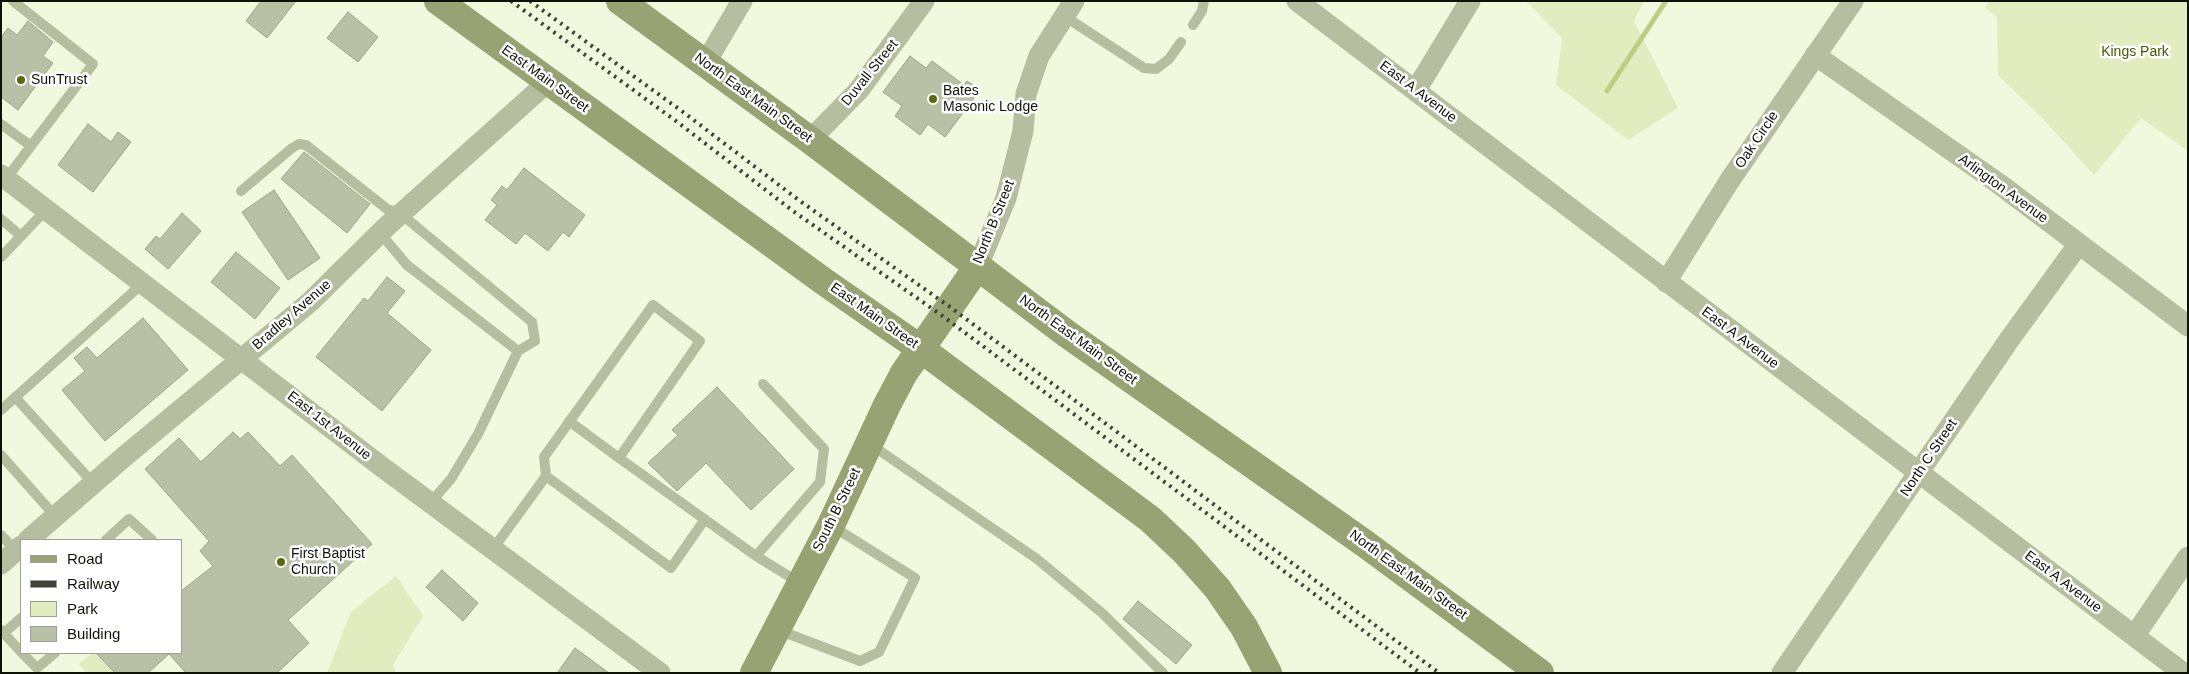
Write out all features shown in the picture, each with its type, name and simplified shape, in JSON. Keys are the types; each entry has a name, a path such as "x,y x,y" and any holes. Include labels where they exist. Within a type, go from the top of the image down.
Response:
{"street":[{"name":"East Main Street","path":"438,1 826,283 921,349 1150,519 1184,551 1217,588 1244,627 1268,673"},
{"name":"North East Main Street","path":"620,1 706,62 1067,334 1364,543 1540,673"},
{"path":"706,62 727,23 742,1"},
{"name":"Duvall Street","path":"810,140 860,90 924,1"},
{"name":"East A Avenue","path":"1297,1 2183,673"},
{"path":"1416,90 1470,1"},
{"name":"Oak Circle","path":"1666,282 1730,180 1831,36 1853,1"},
{"name":"North B Street","path":"921,349 978,266 1006,198 1014,172 1023,131 1028,86 1039,56 1069,9"},
{"name":"Arlington Avenue","path":"1816,55 1998,183 2188,326"},
{"name":"Bradley Avenue","path":"30,539 93,483 310,302 400,214 549,81"},
{"name":"East 1st Avenue","path":"4,177 430,503 660,673"},
{"name":"North C Street","path":"1782,673 2009,340 2078,245"},
{"name":"South B Street","path":"754,673 831,526 895,389 921,349"},
{"path":"2134,635 2188,557"}],"lane":[{"path":"4,177 31,146 93,64 13,1"},
{"path":"1193,24 1202,11 1204,1"},
{"path":"1069,9 1144,68 1156,69 1169,59 1181,42"},
{"path":"1,124 31,146"},
{"path":"242,191 292,148 299,144 306,145 387,209 400,214 532,322 535,341 518,351 478,434 451,479 430,503"},
{"path":"1,257 46,210"},
{"path":"1,219 21,236"},
{"path":"380,233 406,265 518,351"},
{"path":"1,410 142,284"},
{"path":"493,549 546,476 544,458 653,305 700,341 619,458"},
{"path":"756,556 820,482 824,449 763,384"},
{"path":"15,398 93,483"},
{"path":"569,421 756,556 801,584"},
{"path":"869,444 1037,559 1102,613 1163,673"},
{"path":"1,456 56,516"},
{"path":"546,476 670,568 705,519"},
{"path":"107,539 129,519 151,539"},
{"path":"777,629 860,661 879,652 915,578 831,526"},
{"path":"1,535 17,550"},
{"path":"20,619 3,632 20,650"},
{"path":"24,654 37,668 53,654"}],"green space":[{"path":"1526,1 1644,1 1634,21 1678,108 1628,140 1556,85 1562,38"},
{"name":"Kings Park","path":"1989,1 2188,1 2188,151 2141,118 2094,175 2044,120 1998,75 1997,17 1985,8"},
{"path":"396,576 423,616 393,665 396,673 327,673 351,612"},
{"path":"91,654 97,654 113,671 111,673 87,673 79,664"}],"building":[{"path":"261,1 296,1 267,38 246,21"},
{"path":"348,12 378,37 358,62 327,38"},
{"name":"SunTrust","path":"28,21 53,42 43,56 53,63 18,110 1,97 1,37 8,28 17,35"},
{"name":"Bates Masonic Lodge","path":"910,56 926,68 932,61 964,85 967,81 980,90 945,137 928,124 920,135 895,116 902,106 883,92"},
{"path":"88,124 111,142 118,132 131,142 93,192 58,165"},
{"path":"304,152 370,204 347,233 281,179"},
{"path":"524,168 585,215 569,237 563,232 548,251 525,233 516,244 485,220 497,205 491,200 502,186 507,190"},
{"path":"274,190 320,258 288,280 242,212"},
{"path":"182,213 201,231 168,269 145,249 156,236 160,239"},
{"path":"236,252 280,288 255,319 211,282"},
{"path":"387,277 405,291 387,313 431,350 382,411 316,357 364,298 368,301"},
{"path":"143,318 188,370 105,441 62,390 85,371 74,358 87,347 97,358"},
{"path":"717,387 794,469 751,510 706,463 677,491 648,463 678,435 672,430"},
{"name":"First Baptist Church","path":"233,432 240,439 248,432 280,466 292,455 372,544 288,620 309,643 277,673 186,673 169,654 182,654 182,590 213,566 200,551 209,541 145,469 179,438 201,462"},
{"path":"442,570 478,603 463,621 426,587"},
{"path":"1138,601 1192,645 1176,664 1123,619"},
{"path":"575,648 609,673 557,673"},
{"name":"First Baptist Church","path":"97,654 169,654 148,673 115,673"}],"waterway":[{"path":"1607,91 1666,1"}],"railway":[{"path":"511,1 676,121 793,211 944,317 1420,673"},
{"path":"530,1 683,112 800,201 950,307 1439,673"}],"place":[{"name":"SunTrust","path":"21,80"},
{"name":"Bates Masonic Lodge","path":"933,99"},
{"name":"First Baptist Church","path":"281,562"}]}
